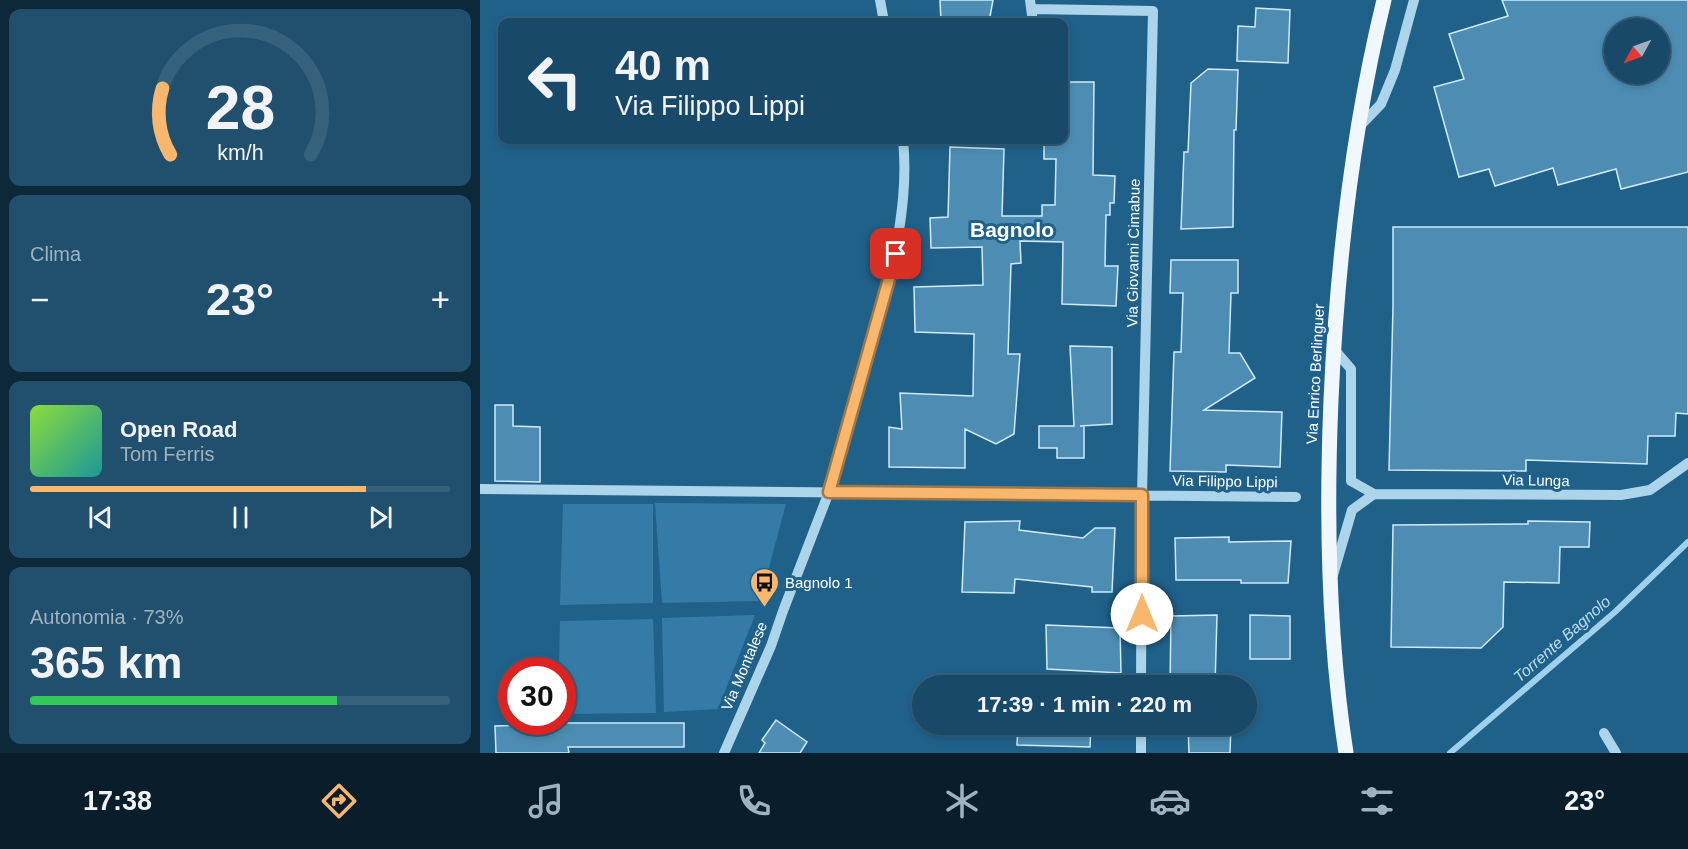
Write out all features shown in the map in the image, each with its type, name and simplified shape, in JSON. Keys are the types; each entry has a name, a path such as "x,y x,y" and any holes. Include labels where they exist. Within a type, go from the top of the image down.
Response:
{"main road":[{"name":"Via Enrico Berlinguer","path":"1346,753 1335,671 1330,587 1329,462 1333,348 1346,209 1357,129 1384,0"}],"street":[{"path":"880,0 883,18"},
{"path":"1357,129 1381,104 1395,70 1414,0"},
{"name":"Via Giovanni Cimabue","path":"1031,4 1153,11 1142,495 1141,675"},
{"name":"Via Montalese","path":"724,753 771,646 829,492 896,254 901,223 905,164 903,144"},
{"path":"1330,587 1352,510 1374,494 1351,481 1351,369 1333,348"},
{"name":"Via Lunga","path":"1374,494 1621,495 1650,490 1688,463"},
{"name":"Via Filippo Lippi","path":"480,489 1296,497"},
{"path":"1604,733 1616,753"},
{"path":"1141,735 1141,753"}],"shaded area":[{"path":"655,503 786,504 760,601 662,603"},
{"path":"563,504 653,504 653,603 560,605"},
{"path":"755,615 718,709 664,712 662,618"},
{"path":"653,619 656,713 576,714 576,657 559,657 560,621"}],"building":[{"path":"940,0 993,0 990,18 941,18"},
{"path":"1502,0 1688,0 1688,172 1621,189 1616,169 1558,185 1553,168 1495,186 1489,169 1459,177 1434,87 1464,79 1449,34 1508,16"},
{"path":"1256,8 1290,10 1288,63 1237,61 1238,26 1255,27"},
{"path":"1208,69 1238,70 1236,130 1234,130 1233,227 1181,229 1184,152 1188,152 1191,83"},
{"path":"1068,82 1094,82 1093,175 1115,176 1114,203 1110,203 1110,215 1106,215 1105,266 1118,266 1116,306 1062,304 1063,242 1020,241 1021,263 1011,264 1008,354 1020,354 1014,434 996,444 965,429 965,468 889,467 889,427 902,429 900,393 973,396 974,334 915,332 914,287 983,285 982,247 931,248 930,218 948,217 950,147 1004,149 1002,216 1042,216 1042,205 1055,205 1056,159 1044,159 1044,144 1068,144"},
{"path":"1393,227 1688,227 1688,414 1676,413 1675,436 1648,436 1647,464 1526,460 1526,471 1389,470"},
{"path":"1171,260 1238,260 1238,293 1231,293 1229,353 1240,353 1255,378 1204,410 1282,412 1280,467 1226,465 1226,472 1170,471 1174,352 1181,352 1183,293 1170,293"},
{"path":"1070,346 1112,347 1112,424 1080,426 1084,426 1084,458 1057,458 1057,448 1039,448 1039,426 1074,426"},
{"path":"495,405 513,405 513,426 540,427 540,482 495,481"},
{"path":"1020,521 1019,530 1083,538 1095,528 1115,528 1112,592 1092,592 1092,587 1015,579 1014,593 962,592 965,522"},
{"path":"1528,521 1590,522 1589,547 1560,547 1559,583 1504,582 1503,627 1481,648 1391,647 1393,525 1528,524"},
{"path":"1229,537 1229,542 1291,541 1288,583 1176,580 1175,538"},
{"path":"1217,615 1215,675 1170,675 1171,616"},
{"path":"1250,615 1290,616 1290,659 1250,659"},
{"path":"1046,625 1120,628 1121,673 1047,669"},
{"path":"776,720 807,742 800,753 759,753 765,743 762,740"},
{"path":"576,723 684,723 684,747 568,747 569,753 496,753 495,726 498,726 498,735 576,735"},
{"path":"1017,735 1091,735 1090,747 1017,745"},
{"path":"1188,735 1231,735 1230,753 1189,753"}],"waterway":[{"name":"Torrente Bagnolo","path":"1450,753 1615,612 1688,542"}],"place":[{"name":"Bagnolo 1","path":"764,608"}],"district":[{"name":"Bagnolo","path":"1012,229"}],"route":[{"path":"896,254 829,492 1142,495 1142,614"}]}
